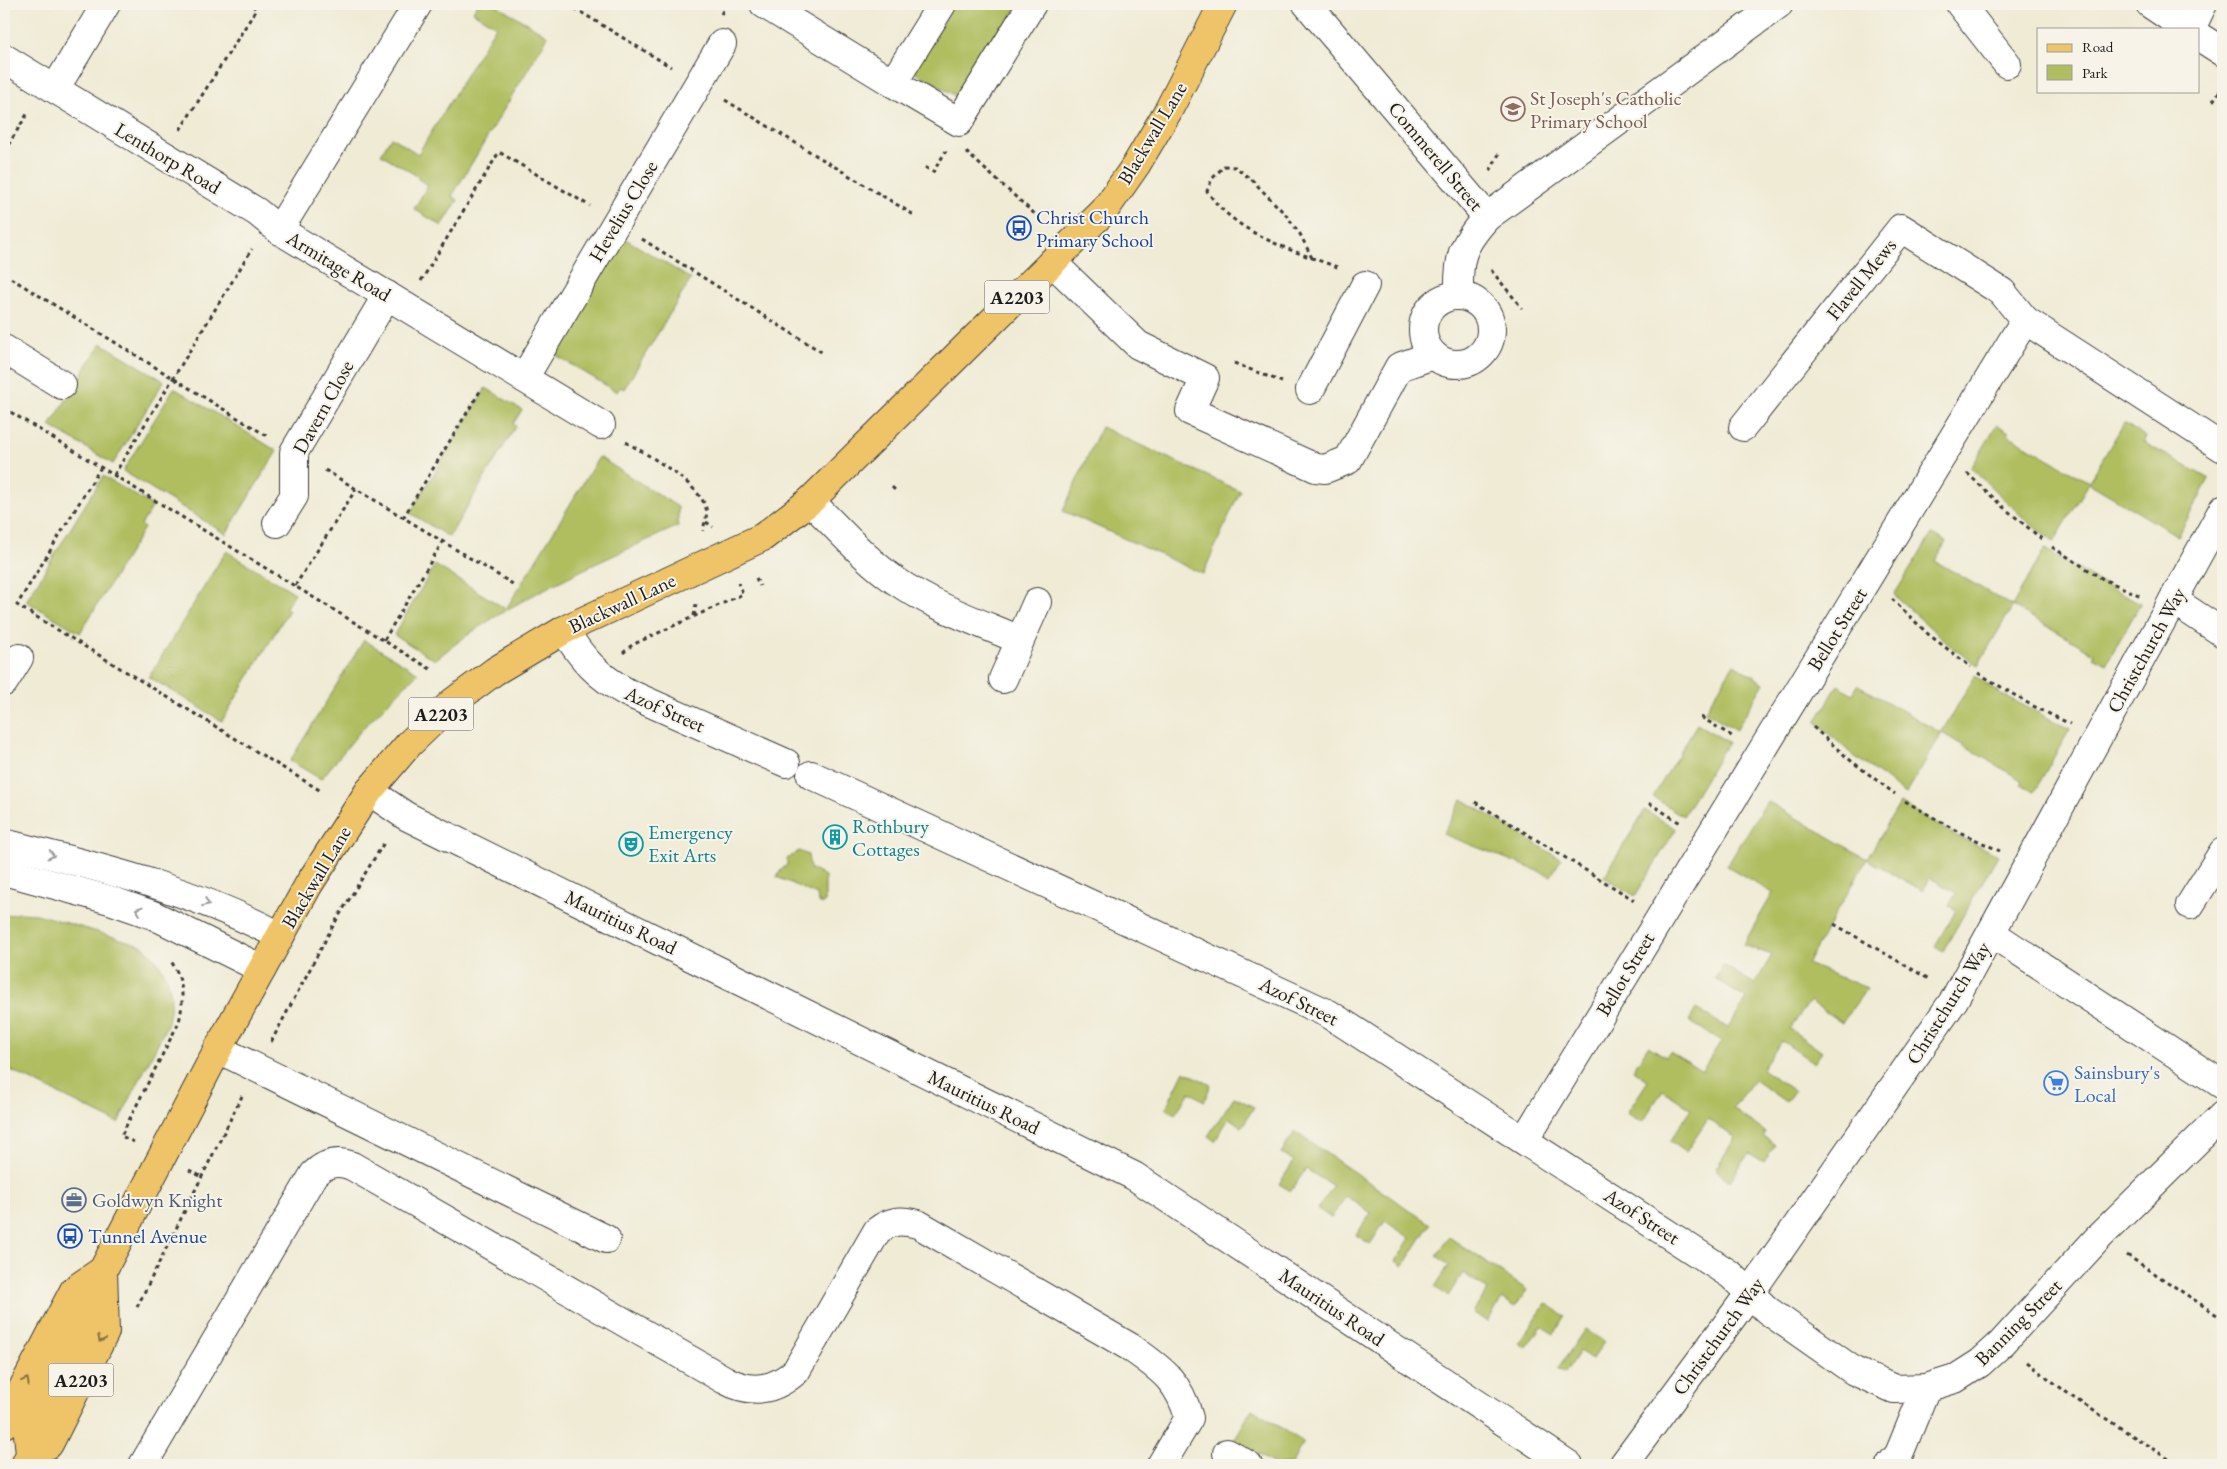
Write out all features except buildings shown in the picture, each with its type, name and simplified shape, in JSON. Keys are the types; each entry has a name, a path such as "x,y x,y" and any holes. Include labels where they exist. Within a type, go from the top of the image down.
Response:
{"main road":[{"name":"Blackwall Lane","path":"28,1460 28,1434 218,1049 309,884 369,791 409,744 453,702 495,671 564,630 763,537 810,501 1104,211 1136,165 1168,111 1223,4"},
{"name":"Blackwall Lane","path":"4,1424 74,1290 104,1281"}],"street":[{"path":"50,85 106,4"},
{"name":"Armitage Road","path":"418,4 267,236 387,295 600,425"},
{"path":"764,4 960,126 1032,4"},
{"path":"893,83 942,4"},
{"name":"Commerell Street","path":"1307,4 1479,226 1779,4"},
{"path":"1960,4 2007,64"},
{"path":"2150,4 2187,28"},
{"path":"2190,28 2203,4"},
{"path":"2200,37 2223,52"},
{"name":"Hevelius Close","path":"524,378 722,44"},
{"name":"Lenthorp Road","path":"4,58 257,212 267,236"},
{"path":"1459,296 1459,269 1465,244 1479,226"},
{"name":"Flavell Mews","path":"1743,427 1901,228 2002,292 2025,320"},
{"path":"1052,262 1138,345 1205,378 1190,411 1316,468 1325,469 1348,460 1399,367 1433,355"},
{"path":"1310,390 1365,285"},
{"name":"Davern Close","path":"277,523 294,496 294,452 387,295"},
{"path":"1459,296 1471,299 1481,306 1488,315 1492,326 1488,344 1477,358 1467,364 1455,364 1443,362 1433,355 1423,337 1425,316 1439,300 1459,296"},
{"path":"2025,320 2223,448"},
{"name":"Bellot Street","path":"1525,1139 2025,320"},
{"path":"4,349 62,385"},
{"path":"810,501 867,557 896,581 929,601 1020,640"},
{"name":"Christchurch Way","path":"1623,1465 1750,1292 1954,1000 1991,933 2161,600 2223,509"},
{"path":"2161,600 2223,633"},
{"path":"1003,679 1036,602"},
{"name":"Azof Street","path":"564,630 582,659 607,682 628,694 786,763"},
{"path":"4,682 19,658"},
{"name":"Azof Street","path":"811,775 1329,1014 1525,1139 1731,1275 1750,1292"},
{"name":"Mauritius Road","path":"369,791 406,816 1134,1176 1569,1465"},
{"path":"4,843 160,885 249,919 280,936"},
{"path":"2190,905 2223,852"},
{"path":"4,871 110,900 153,915 262,969"},
{"path":"1991,933 2223,1085"},
{"path":"218,1049 606,1239"},
{"name":"Banning Street","path":"1750,1292 1768,1310 1854,1371 1894,1388 1926,1388 1955,1379 1980,1364 2100,1236 2223,1115"},
{"path":"143,1465 314,1174 321,1168 338,1162 352,1166 725,1380 750,1390 775,1386 796,1371 877,1231 892,1222 905,1221 918,1224 1130,1347 1175,1382 1184,1400 1189,1418 1161,1465"},
{"path":"1902,1461 1926,1388"}],"path":[{"path":"164,156 256,10 252,4"},
{"path":"574,8 678,72"},
{"path":"4,152 50,85"},
{"path":"2213,101 2223,86"},
{"path":"722,98 914,215"},
{"path":"925,167 933,172 960,126"},
{"path":"960,126 962,150 1038,217"},
{"path":"417,288 499,152 590,207"},
{"path":"1312,258 1300,234 1286,216 1247,175 1235,167 1224,166 1212,179 1208,191 1214,202 1229,216 1273,242 1312,258 1347,271 1365,285"},
{"path":"1479,226 1484,261 1522,308"},
{"path":"114,475 173,378 267,236"},
{"path":"638,236 823,352"},
{"path":"4,274 270,438"},
{"path":"404,518 486,382"},
{"path":"4,408 432,670"},
{"path":"600,425 685,479 706,507 706,522"},
{"path":"101,467 17,605 321,791"},
{"path":"1962,468 2002,506 2043,540"},
{"path":"323,470 516,586"},
{"path":"892,487 896,491"},
{"path":"295,586 356,489"},
{"path":"384,640 443,541"},
{"name":"Christchurch Way","path":"2052,547 2103,579 2161,600"},
{"path":"756,578 760,586"},
{"path":"622,653 632,645 743,594 740,588"},
{"name":"Bellot Street","path":"1887,595 1928,634 1971,667"},
{"path":"694,616 695,608"},
{"path":"1978,673 2031,705 2077,727"},
{"path":"1701,717 1739,740"},
{"path":"1806,721 1850,760 1895,794"},
{"path":"1905,801 1957,831 2005,854"},
{"path":"1475,802 1639,903"},
{"path":"1649,804 1686,826"},
{"name":"Blackwall Lane","path":"268,1048 334,924 384,842 392,837"},
{"name":"Christchurch Way","path":"1834,924 1933,981"},
{"path":"128,1139 121,1136 179,1022 183,1003 181,983"},
{"path":"192,1172 202,1177 234,1113"},
{"path":"2127,1255 2223,1319"},
{"path":"2027,1362 2074,1398 2178,1465"}],"green space":[{"path":"477,4 495,4 548,36 452,196 458,200 442,226 414,209 428,185 418,179 419,177 381,154 391,137 418,154 496,26 473,12"},
{"path":"954,4 1019,4 961,99 913,71"},
{"path":"624,238 691,279 624,389 620,387 617,392 554,354"},
{"path":"101,343 164,381 113,464 50,426"},
{"path":"174,388 277,451 226,534 123,471"},
{"path":"486,388 522,410 513,424 516,426 449,537 410,513"},
{"path":"2124,423 2146,437 2143,442 2209,479 2178,536 2089,483 2054,542 2029,523 1971,468 1997,425 2009,432 2008,435 2089,482"},
{"path":"1101,427 1240,491 1203,574 1063,511"},
{"path":"599,457 678,507 678,526 552,585 521,602 492,619 435,660 394,635 435,565 506,609"},
{"path":"103,476 153,506 141,525 144,528 80,633 26,601"},
{"path":"1932,534 1946,542 1935,561 2012,606 2045,549 2099,582 2141,603 2106,664 2093,657 2095,654 2013,606 1978,665 1954,649 1894,595"},
{"path":"226,551 295,593 286,607 289,610 222,721 149,677"},
{"path":"364,640 418,673 363,728 321,779 290,761"},
{"path":"1734,664 1764,683 1736,730 1705,711"},
{"path":"1975,676 2001,694 2070,729 2034,792 2021,785 2023,781 1942,733 1906,794 1854,756 1816,722 1838,685 1853,694 1858,685 1941,733"},
{"path":"1697,724 1728,742 1683,816 1653,797"},
{"path":"1462,799 1561,859 1551,876 1443,834"},
{"path":"1767,801 1867,859 1807,964 1867,988 1842,1023 1810,1001 1790,1029 1822,1052 1814,1063 1782,1041 1762,1069 1794,1091 1786,1102 1754,1080 1733,1109 1765,1132 1763,1136 1775,1145 1764,1162 1749,1153 1730,1181 1715,1170 1735,1138 1708,1119 1686,1152 1670,1141 1691,1109 1663,1090 1642,1122 1627,1113 1648,1081 1633,1070 1648,1046 1666,1057 1670,1052 1702,1071 1721,1041 1689,1021 1696,1009 1728,1028 1747,999 1715,979 1723,965 1755,984 1772,955 1743,945 1773,893 1727,866"},
{"path":"1900,803 1955,835 1998,855 1943,951 1935,946 1956,910 1949,906 1956,893 1930,878 1923,891 1867,859"},
{"path":"1645,810 1676,829 1635,896 1604,877"},
{"path":"799,851 808,855 810,869 825,876 825,902 822,904 818,902 817,895 777,877 787,865 787,859"},
{"path":"19,913 37,914 141,945 150,953 163,971 170,991 171,1001 167,1025 118,1123 4,1067 4,916"},
{"path":"1184,1071 1211,1085 1204,1101 1190,1092 1175,1114 1166,1108"},
{"path":"1234,1097 1254,1107 1242,1127 1229,1118 1215,1141 1208,1136"},
{"path":"1295,1132 1430,1224 1403,1266 1396,1261 1410,1238 1385,1221 1370,1244 1356,1235 1371,1213 1346,1196 1331,1218 1318,1209 1333,1186 1306,1169 1291,1191 1279,1184 1294,1161 1281,1153"},
{"path":"1449,1237 1527,1290 1515,1307 1502,1299 1487,1322 1473,1312 1488,1290 1463,1273 1448,1296 1435,1287 1449,1265 1437,1256"},
{"path":"1546,1303 1565,1316 1554,1334 1541,1326 1526,1348 1519,1343"},
{"path":"1585,1329 1604,1342 1593,1359 1579,1351 1565,1373 1558,1369"},
{"path":"1252,1409 1303,1442 1291,1465 1276,1465 1234,1440"}],"place":[{"name":"St Joseph's Catholic Primary School","path":"1513,109"},
{"name":"Christ Church Primary School","path":"1019,228"},
{"name":"Rothbury Cottages","path":"835,837"},
{"name":"Emergency Exit Arts","path":"631,844"},
{"name":"Sainsbury's Local","path":"2056,1083"},
{"name":"Goldwyn Knight","path":"74,1200"},
{"name":"Tunnel Avenue","path":"70,1236"}]}
